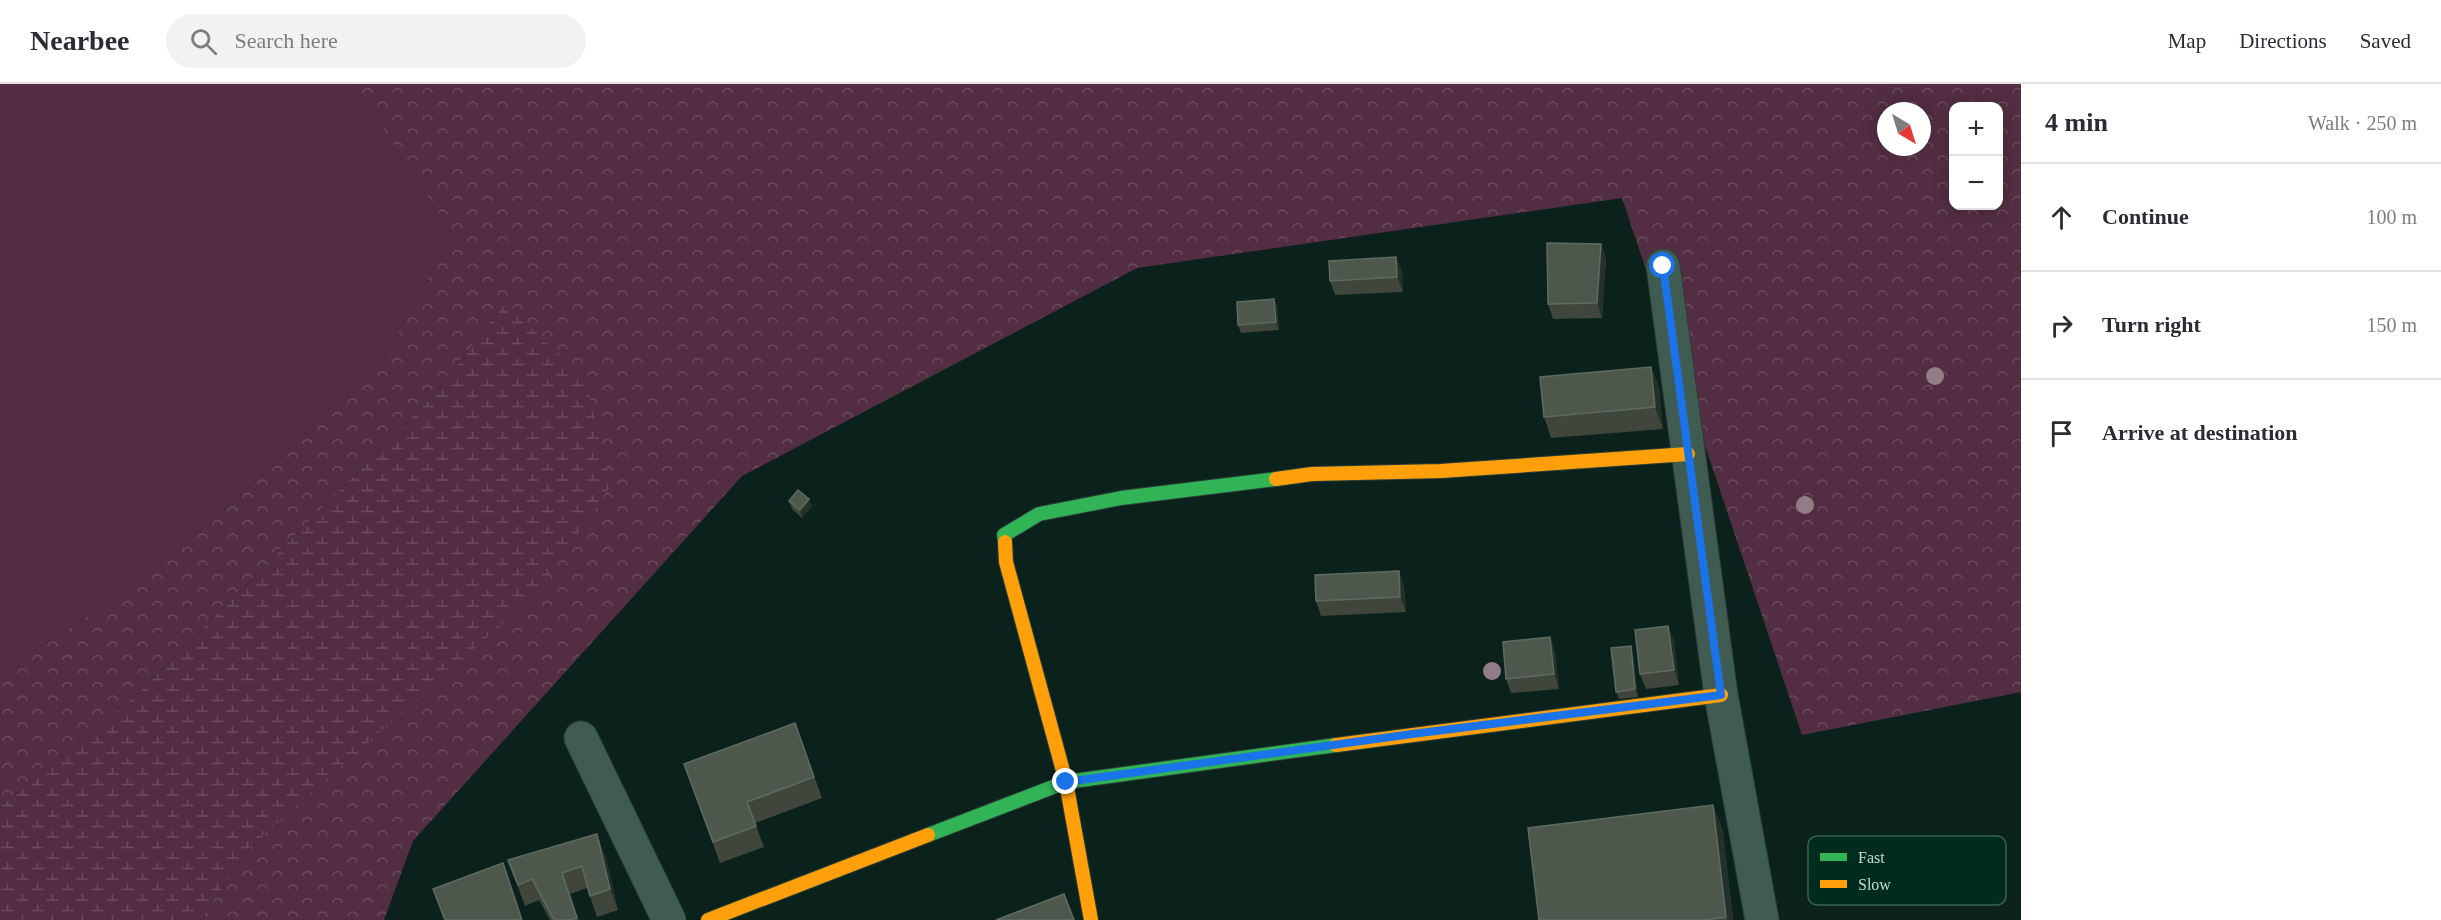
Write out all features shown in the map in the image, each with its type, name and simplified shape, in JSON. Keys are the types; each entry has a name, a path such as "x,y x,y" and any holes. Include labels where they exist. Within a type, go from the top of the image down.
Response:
{"street":[{"path":"1663,266 1721,695 1762,920"},
{"path":"1091,920 1066,782 1006,562 1004,535 1039,514 1121,498 1312,474 1440,471 1688,454"},
{"path":"708,920 1066,782 1412,734 1721,695"},
{"path":"581,738 669,920"}],"green space":[{"path":"0,84 353,84 452,234 385,356 218,517 82,620 0,673"},
{"path":"353,84 2021,84 2021,692 1802,735 1622,198 1137,268 742,476 413,841 384,920 200,920 250,847 505,303 433,396 141,691 0,807 0,673 82,620 218,517 385,356 452,234"},
{"path":"505,303 586,380 611,485 537,593 250,847 200,920 0,920 0,807 141,691 433,396"}],"building":[{"path":"1547,243 1601,244 1597,303 1548,304"},
{"path":"1396,257 1397,277 1330,281 1329,261"},
{"path":"1274,299 1276,322 1238,325 1237,302"},
{"path":"1651,367 1655,407 1544,417 1540,377"},
{"path":"798,490 809,499 800,510 789,501"},
{"path":"1399,571 1400,597 1316,601 1315,575"},
{"path":"1668,626 1674,670 1640,674 1635,630"},
{"path":"1550,637 1554,674 1506,679 1503,642"},
{"path":"1631,646 1635,689 1616,692 1611,648"},
{"path":"795,723 814,777 747,802 756,826 713,842 684,764"},
{"path":"1713,805 1726,917 1705,920 1539,920 1528,828"},
{"path":"597,834 610,889 590,896 582,866 562,873 577,918 554,920 532,879 518,885 508,860"},
{"path":"503,863 522,920 445,920 433,889"},
{"path":"1064,894 1074,920 996,920"}],"traffic: fast":[{"path":"1005,542 1004,535 1039,514 1121,498 1276,479"},
{"path":"928,835 1066,782 1336,745"}],"traffic: slow":[{"path":"1276,479 1312,474 1441,471 1688,454"},
{"path":"1005,542 1006,562 1066,782 1091,920"},
{"path":"1336,745 1721,695"},
{"path":"708,920 928,835"}],"route":[{"path":"1066,782 1412,734 1721,695 1663,266"}]}
